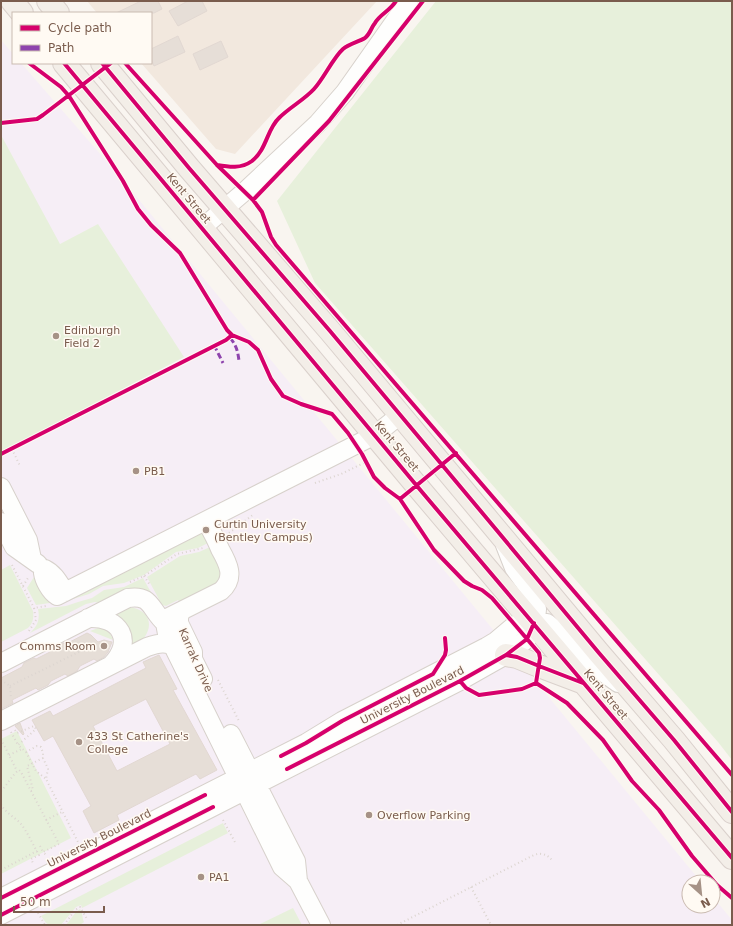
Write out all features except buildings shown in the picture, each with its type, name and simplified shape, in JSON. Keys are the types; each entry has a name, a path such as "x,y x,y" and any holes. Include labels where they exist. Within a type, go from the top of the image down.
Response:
{"main road":[{"path":"12,1 21,12"},
{"path":"48,1 57,12"},
{"name":"Kent Street","path":"65,64 375,435 732,858"},
{"name":"Kent Street","path":"103,64 140,110 330,331 674,740 732,812"},
{"path":"506,655 517,656 585,684"}],"street":[{"path":"202,228 225,209 318,123 344,92 409,1"},
{"path":"1,522 14,547 51,572 54,576 57,598 206,520 359,449 400,415"},
{"path":"1,488 28,540 38,564"},
{"path":"181,612 221,591 226,586 230,578 229,566 206,520"},
{"name":"Kent Street","path":"502,537 514,568 533,594 536,609 534,623 547,622 597,668 635,695"},
{"path":"1,662 128,598 136,597 146,600 165,623"},
{"name":"Karrak Drive","path":"181,612 169,617 165,623 167,634 248,781"},
{"name":"Karrak Drive","path":"181,612 179,624 193,652 193,659 248,781"},
{"path":"88,618 108,620 117,626 121,633 123,645 121,651 118,658 110,665"},
{"name":"University Boulevard","path":"1,898 460,681 506,655 526,639 534,623"},
{"name":"University Boulevard","path":"1,916 248,781 342,721 486,647 496,641 515,625 534,623"},
{"path":"7,724 110,665 160,642 173,645 184,651 193,659"},
{"path":"248,781 296,861 298,881 321,925"}],"path":[{"path":"6,452 19,445"},
{"path":"12,449 20,466"},
{"path":"359,449 368,467"},
{"path":"10,561 34,608 36,620 29,631"},
{"path":"34,608 57,598"},
{"path":"10,686 95,644"},
{"path":"1,680 10,686"},
{"path":"10,686 11,699"},
{"path":"7,724 16,733 34,726 36,729 18,745"},
{"path":"13,737 18,745 26,752 36,771 46,779 79,844"},
{"path":"1,739 17,771"},
{"path":"26,752 37,746 41,747 43,758 48,768 46,779"},
{"path":"10,756 22,749"},
{"path":"31,791 33,790 27,766 43,758"},
{"path":"17,771 19,770 22,772 59,844 44,852"},
{"path":"1,791 17,771"},
{"path":"1,804 3,808 20,823 37,851 39,855 31,859 32,863"},
{"path":"46,820 62,812"},
{"path":"223,820 236,844"},
{"path":"40,846 46,856"},
{"path":"1,870 37,851"},
{"path":"397,925 537,854 546,855 553,862"},
{"path":"471,887 491,925"},
{"path":"64,925 75,910 80,907 87,919"},
{"path":"38,913 45,925"}],"shaded area":[{"path":"87,1 377,1 235,154 216,149 142,64 152,64 152,12 96,12"},
{"name":"Curtin University (Bentley Campus)","path":"1,40 12,53 12,64 22,64 121,178 694,874 681,874 681,914 721,914 721,907 732,920 732,925 1,925"}],"green space":[{"path":"436,1 732,1 732,760 718,742 315,283 277,201"},
{"path":"1,135 60,244 98,224 184,357 1,452"},
{"path":"198,534 204,534 208,543 198,548 176,552 144,575 124,583 103,586 89,594 70,600 36,605 27,588 34,577 38,579 47,595"},
{"path":"210,547 222,567 219,582 180,603 178,600 166,606 162,605 147,577 180,556 199,552"},
{"path":"10,565 33,611 33,618 28,628 1,642 1,570"},
{"path":"143,578 158,605 165,612 129,592 128,588 107,599 103,604 95,602 86,604 30,633 38,622 38,609 66,606 92,598 104,590 124,587"},
{"path":"129,607 135,608 145,614 149,622 149,627 144,638 130,650 127,628 123,620 114,611"},
{"path":"98,628 108,631 113,640 90,631"},
{"path":"17,731 71,838 1,874 1,739"},
{"path":"223,823 228,833 82,908 81,905 76,907 61,925 49,925 41,916"},
{"path":"293,908 302,925 258,925"},
{"path":"80,909 84,922 80,925 66,925 76,912"}],"marked path":[{"path":"230,338 236,348 239,361"},
{"path":"214,345 223,363"}],"cycle path":[{"path":"217,165 230,167 239,166 248,164 252,161 261,151 272,128 279,118 306,97 314,89 343,49 365,38 377,20 396,1"},
{"path":"253,200 329,121 423,1"},
{"path":"30,64 61,87 69,96 123,181 138,209 151,225 180,253 227,330 232,335 249,342 258,350 271,379 283,396 301,404 332,414 348,433 362,454 374,477 385,488 400,499 434,550 464,581 482,590 492,598 539,653 540,658 536,683"},
{"path":"65,64 422,492 732,858"},
{"path":"103,64 189,168 330,331 599,653 674,740 732,812"},
{"path":"1,123 37,119 110,64"},
{"path":"126,64 217,165 253,200 262,212 271,237 276,245 732,775"},
{"path":"1,454 226,340 232,335"},
{"path":"400,499 456,453"},
{"path":"287,769 460,681 506,655 527,639 534,623"},
{"path":"281,756 342,721 433,674 445,655 445,638"},
{"path":"506,655 517,657 583,683"},
{"path":"460,681 466,688 479,695 522,689 536,683"},
{"path":"536,683 567,703 603,740 632,781 659,810 692,856 717,885 732,898"},
{"path":"1,898 205,795"},
{"path":"1,915 213,807"}],"place":[{"name":"Edinburgh Field 2","path":"56,336"},
{"name":"PB1","path":"136,471"},
{"name":"Curtin University (Bentley Campus)","path":"206,530"},
{"name":"Comms Room","path":"104,646"},
{"name":"433 St Catherine's College","path":"79,742"},
{"name":"Overflow Parking","path":"369,815"},
{"name":"PA1","path":"201,877"}]}
